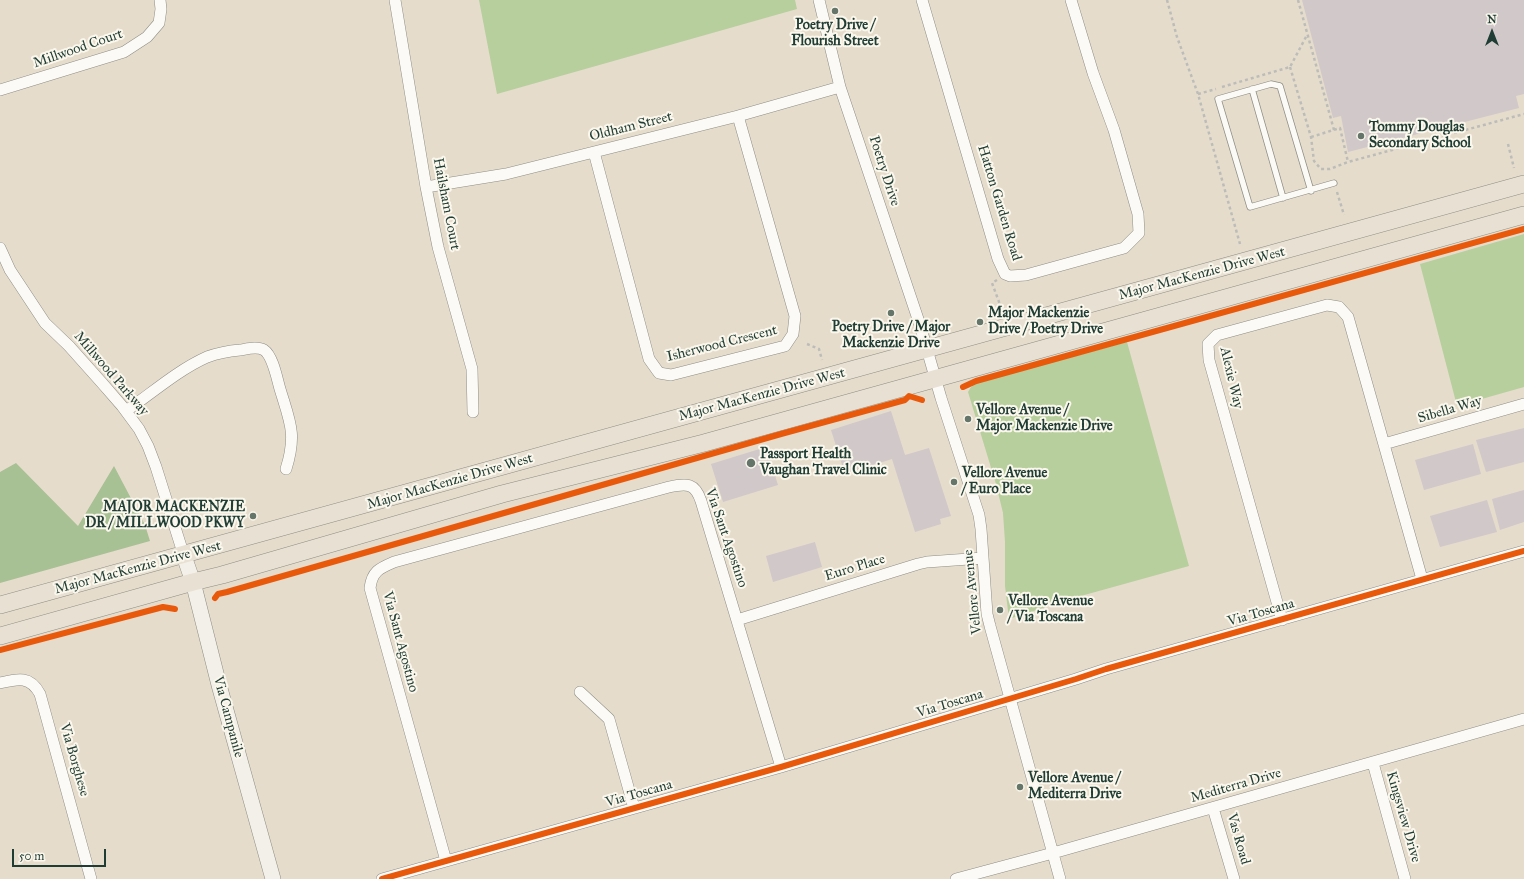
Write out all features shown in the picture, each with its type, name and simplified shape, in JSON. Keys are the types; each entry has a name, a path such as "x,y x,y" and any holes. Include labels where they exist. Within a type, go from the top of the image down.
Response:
{"main road":[{"name":"Major MacKenzie Drive West","path":"0,605 184,556 1524,184"},
{"name":"Major MacKenzie Drive West","path":"0,636 321,547 502,494 704,443 1524,215"}],"street":[{"name":"Millwood Court","path":"0,90 124,52 147,37 159,22 161,9 160,0"},
{"name":"Hailsham Court","path":"396,0 426,187 438,247 472,369 473,412"},
{"name":"Poetry Drive","path":"819,0 840,87 927,350"},
{"name":"Hatton Garden Road","path":"922,0 998,259 1005,274 1010,276 1026,275 1124,248 1138,233 1138,214 1136,206 1114,130 1093,73 1071,0"},
{"name":"Oldham Street","path":"426,187 506,174 738,116 840,87"},
{"name":"Isherwood Crescent","path":"594,152 649,359 659,373 671,375 785,346 793,334 795,316 738,116"},
{"name":"Millwood Parkway","path":"0,248 10,270 45,324 69,346 126,411 139,429 151,453 184,556"},
{"name":"Alexie Way","path":"1282,620 1209,360 1208,344 1217,334 1327,305 1339,307 1348,317 1422,579"},
{"path":"126,411 184,370 209,357 228,352 259,348 268,353 273,365 292,432 292,448 286,469"},
{"name":"Vellore Avenue","path":"927,350 979,515 990,626 1060,879"},
{"name":"Sibella Way","path":"1384,444 1524,404"},
{"name":"Via Sant Agostino","path":"446,860 370,588 371,579 376,572 384,566 394,562 670,487 689,485 696,489 699,495 781,767"},
{"name":"Via Toscana","path":"382,879 781,767 1106,669 1524,551"},
{"name":"Via Campanile","path":"184,556 193,582 219,685 273,879"},
{"name":"Euro Place","path":"737,620 918,564 983,558"},
{"name":"Via Borghese","path":"0,683 20,679 36,686 40,694 91,879"},
{"path":"580,692 609,719 634,808"},
{"name":"Mediterra Drive","path":"956,879 1523,722"},
{"name":"Kingsview Drive","path":"1372,763 1405,879"},
{"name":"Vas Road","path":"1213,808 1234,879"}],"lane":[{"path":"1310,190 1280,86 1271,84 1218,99 1250,208 1334,183"},
{"path":"1252,89 1282,198"}],"path":[{"path":"1167,0 1177,37 1198,94 1240,244"},
{"path":"1298,0 1334,130"},
{"path":"1308,34 1290,67 1310,137 1314,161 1321,169 1330,169 1348,162 1524,114"},
{"path":"1198,94 1290,67"},
{"path":"1310,137 1340,128 1348,162"},
{"path":"1508,144 1514,168"},
{"path":"1330,169 1332,175"},
{"path":"1337,192 1344,215"},
{"path":"1002,310 992,283 1005,274"},
{"path":"807,344 819,349 822,360"}],"green space":[{"path":"479,0 795,0 797,9 497,94"},
{"path":"1524,234 1524,387 1457,406 1420,264"},
{"path":"1127,342 1189,566 1070,599 1009,619 1005,586 1005,542 1003,513 996,484 968,392 976,383"},
{"path":"16,463 78,526 114,466 145,525 150,541 0,583 0,472"}],"building":[{"path":"1302,0 1524,0 1524,94 1516,96 1519,108 1348,152 1341,116 1333,118"},
{"path":"891,411 905,455 929,448 951,516 940,519 941,524 915,532 892,459 845,474 831,430"},
{"path":"1524,428 1524,462 1486,472 1476,440"},
{"path":"1473,444 1481,474 1424,490 1415,460"},
{"path":"766,447 778,485 723,502 711,464"},
{"path":"1524,490 1524,522 1500,530 1492,499"},
{"path":"1487,500 1497,532 1440,547 1430,516"},
{"path":"815,542 822,567 773,582 766,556"}],"cycle path":[{"path":"963,387 976,381 1524,229"},
{"path":"215,598 218,594 905,400 909,396 922,400"},
{"path":"382,879 781,767 1106,669 1524,551"},
{"path":"0,650 163,607 175,609"}],"place":[{"name":"Poetry Drive / Flourish Street","path":"835,11"},
{"name":"Tommy Douglas Secondary School","path":"1361,136"},
{"name":"Poetry Drive / Major Mackenzie Drive","path":"891,313"},
{"name":"Major Mackenzie Drive / Poetry Drive","path":"980,322"},
{"name":"Vellore Avenue / Major Mackenzie Drive","path":"968,419"},
{"name":"Passport Health Vaughan Travel Clinic","path":"751,463"},
{"name":"Vellore Avenue / Euro Place","path":"954,482"},
{"name":"MAJOR MACKENZIE DR / MILLWOOD PKWY","path":"253,516"},
{"name":"Vellore Avenue / Via Toscana","path":"1000,610"},
{"name":"Vellore Avenue / Mediterra Drive","path":"1020,787"}]}
